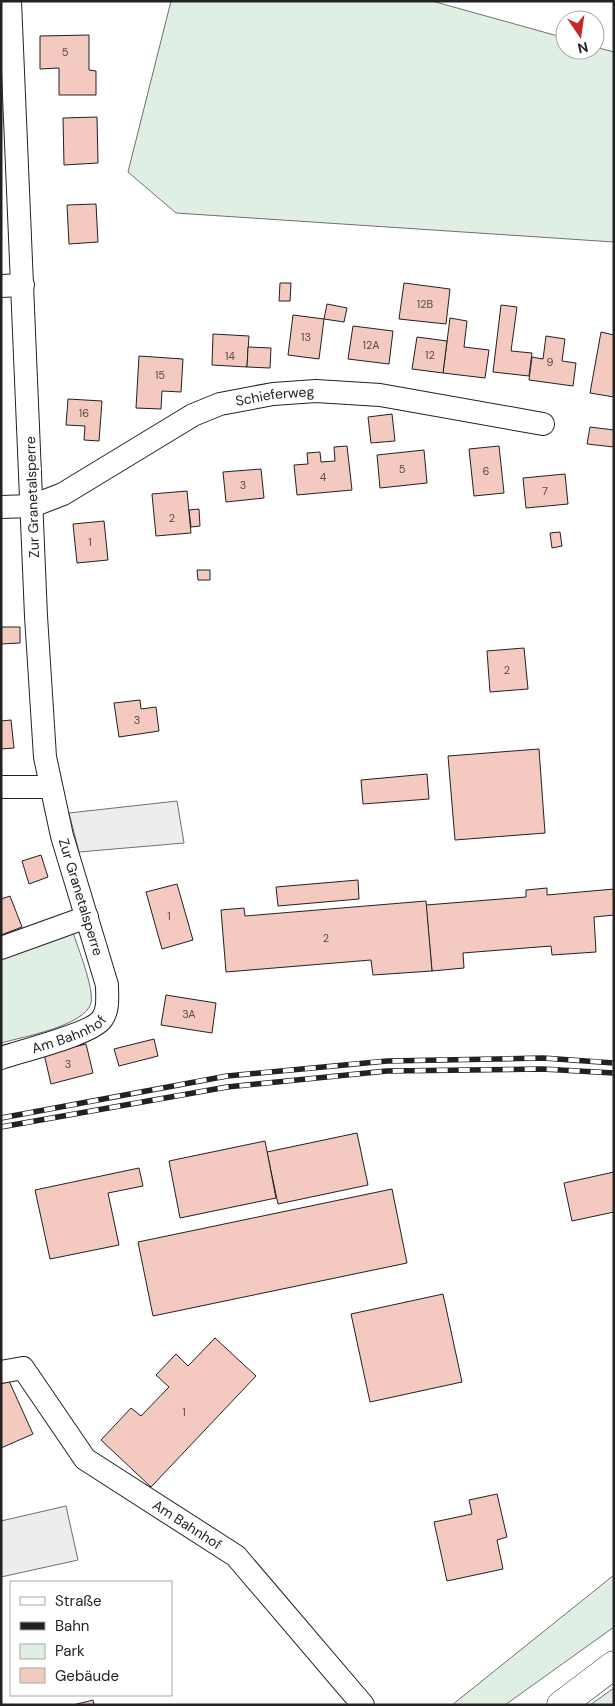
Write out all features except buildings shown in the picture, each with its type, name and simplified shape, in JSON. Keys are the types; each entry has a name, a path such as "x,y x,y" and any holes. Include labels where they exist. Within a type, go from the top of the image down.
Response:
{"highway":[{"path":"561,1705 614,1664"}],"street":[{"name":"Zur Granetalsperre","path":"10,1 12,285 32,506 45,748 50,787 107,985"},
{"name":"Schieferweg","path":"1,507 32,506 63,494 193,415 220,404 273,394 316,390 380,395 543,424"},
{"path":"1,787 50,787"},
{"path":"1,948 87,917"},
{"name":"Am Bahnhof","path":"1,1058 70,1036 101,1021 107,1009 107,985"},
{"name":"Am Bahnhof","path":"1,1372 23,1368 85,1459 236,1556 363,1705"}],"green space":[{"path":"171,1 432,1 555,35 555,60 605,60 605,50 614,52 614,242 176,213 128,172"},
{"path":"73,932 90,988 91,1003 86,1011 77,1018 52,1029 1,1043 1,957"},
{"path":"614,1575 614,1627 505,1705 452,1705"},
{"path":"614,1688 614,1705 590,1705"}],"shaded area":[{"path":"177,801 184,843 79,852 69,813"},
{"path":"66,1506 78,1560 1,1577 1,1521"}],"railway":[{"path":"1,1118 227,1076 387,1061 543,1058 614,1063"},
{"path":"1,1127 227,1087 387,1071 542,1069 614,1073"}]}
